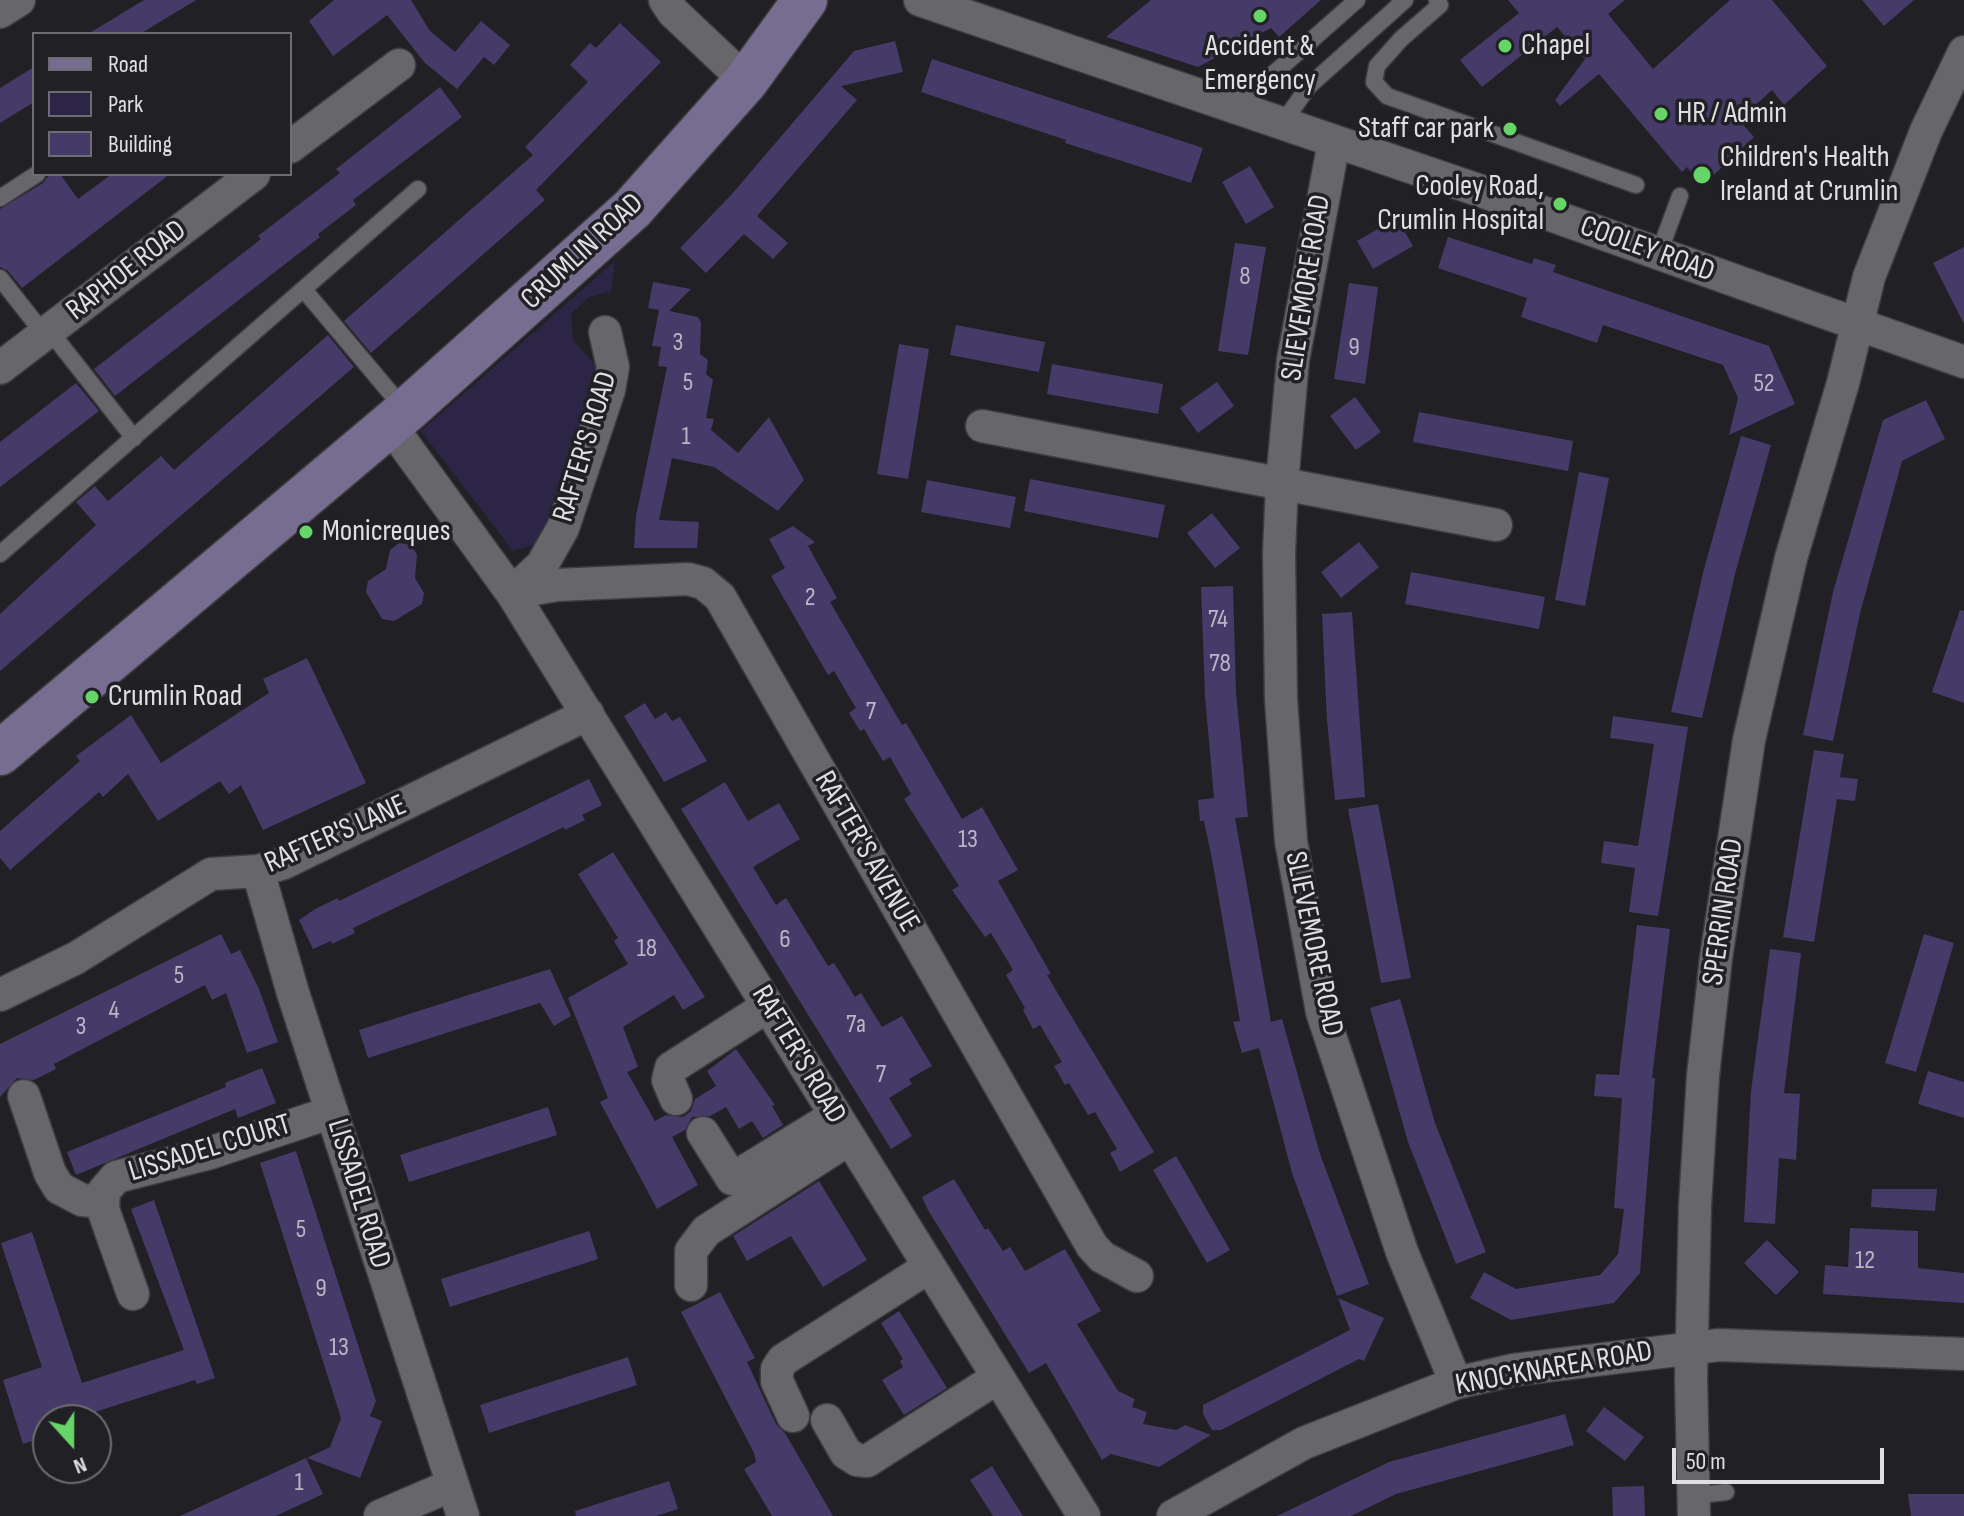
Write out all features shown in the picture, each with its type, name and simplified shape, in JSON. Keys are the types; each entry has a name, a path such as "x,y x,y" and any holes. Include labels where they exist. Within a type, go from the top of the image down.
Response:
{"main road":[{"name":"CRUMLIN ROAD","path":"0,753 398,418 632,209 746,81 805,0"}],"street":[{"path":"0,12 19,0"},
{"path":"665,0 673,12 746,81"},
{"name":"COOLEY ROAD","path":"920,0 1659,253 1964,362"},
{"path":"292,145 399,65"},
{"name":"SPERRIN ROAD","path":"1693,1506 1695,1205 1703,1076 1716,958 1749,740 1791,558 1859,323 1869,277 1926,131 1961,65"},
{"name":"SLIEVEMORE ROAD","path":"1334,142 1293,360 1282,483 1279,553 1281,699 1291,841 1322,1012 1402,1252 1456,1383"},
{"name":"RAPHOE ROAD","path":"0,368 251,176"},
{"name":"RAFTER'S ROAD","path":"512,593 542,565 563,528 609,390 613,367 605,332"},
{"name":"RAFTER'S ROAD","path":"398,418 588,714 1084,1516"},
{"path":"982,426 1496,525"},
{"name":"RAFTER'S AVENUE","path":"512,593 557,585 688,579 703,583 720,597 1092,1246 1102,1257 1137,1276"},
{"name":"RAFTER'S LANE","path":"0,995 76,958 211,874 258,871 338,838 588,714"},
{"name":"LISSADEL ROAD","path":"258,871 293,993 463,1516"},
{"path":"676,1099 668,1080 671,1068 768,1006"},
{"path":"24,1096 50,1173 59,1188 82,1200 103,1202"},
{"name":"LISSADEL COURT","path":"133,1294 103,1209 104,1191 116,1177 210,1153 332,1112"},
{"path":"703,1133 732,1179 842,1128"},
{"path":"691,1285 691,1251 706,1231 842,1128"},
{"path":"793,1416 777,1381 777,1369 783,1360 929,1267"},
{"name":"KNOCKNAREA ROAD","path":"1173,1516 1304,1443 1456,1383 1513,1370 1692,1347 1821,1347 1964,1354"},
{"path":"827,1420 846,1453 857,1460 867,1461 997,1378"},
{"path":"380,1516 452,1485"}],"lane":[{"path":"1241,110 1263,83 1357,0"},
{"path":"1281,125 1309,86 1405,0"},
{"path":"1437,0 1440,5 1401,39 1377,66 1374,82 1387,96 1636,185"},
{"path":"0,198 34,176"},
{"path":"0,554 305,291 418,189"},
{"path":"1659,253 1680,196"},
{"path":"0,278 134,438"},
{"path":"305,291 398,418"},
{"path":"1693,1506 1726,1492"}],"green space":[{"path":"615,261 611,291 589,297 571,314 573,340 598,367 539,543 513,551 421,431"}],"building":[{"path":"144,0 196,0 143,32 91,32"},
{"path":"334,0 411,0 430,31 455,52 481,21 510,45 494,65 484,57 457,89 425,63 387,15 333,56 309,21"},
{"path":"1151,0 1321,0 1279,37 1271,28 1198,67 1106,37"},
{"path":"1508,0 1625,0 1608,14 1653,69 1730,0 1772,0 1827,66 1784,105 1772,90 1739,120 1754,137 1702,186 1687,167 1682,172 1599,74 1560,106 1555,100 1585,59 1557,27 1482,87 1460,60 1519,13"},
{"path":"1862,0 1914,0 1884,26"},
{"path":"620,23 661,62 536,190 545,200 371,353 344,321 533,155 525,147 588,82 570,65 590,43 596,48"},
{"path":"895,41 903,72 841,86 857,100 757,216 788,243 773,259 744,234 706,273 680,248 732,194 854,51"},
{"path":"932,59 1203,148 1191,183 921,92"},
{"path":"32,68 32,103 0,123 0,88"},
{"path":"440,87 462,117 353,200 356,205 318,234 320,237 115,396 94,369 261,239 258,236 340,173 336,169"},
{"path":"1250,166 1274,207 1246,224 1222,182"},
{"path":"48,176 61,176 78,199 109,176 167,176 22,288 8,271 0,267 0,209 43,183"},
{"path":"1397,218 1413,246 1373,269 1357,241"},
{"path":"1448,237 1532,264 1534,258 1556,265 1553,272 1769,346 1795,404 1729,435 1738,398 1723,365 1603,325 1597,343 1521,317 1527,298 1438,268"},
{"path":"1235,243 1266,247 1248,355 1218,351"},
{"path":"1964,247 1964,324 1933,263"},
{"path":"653,282 691,289 669,311 698,317 701,322 700,354 708,360 706,374 713,380 706,418 714,419 711,430 738,453 769,417 804,480 778,511 714,467 672,458 659,520 699,522 697,548 634,548 636,516 667,367 658,366 661,347 652,346 659,310 648,308"},
{"path":"1349,283 1378,287 1365,384 1334,379"},
{"path":"956,325 1045,342 1039,372 950,355"},
{"path":"328,335 354,367 0,671 0,614 96,525 76,502 95,486 108,501 161,456 174,470"},
{"path":"899,344 929,349 908,479 877,474"},
{"path":"1052,364 1163,384 1158,414 1047,394"},
{"path":"1217,382 1234,406 1198,433 1180,408"},
{"path":"76,383 99,411 0,487 0,442"},
{"path":"1355,397 1381,432 1356,450 1330,416"},
{"path":"1926,400 1945,439 1902,461 1860,613 1833,741 1803,735 1833,592 1883,420"},
{"path":"1419,412 1573,441 1568,471 1413,442"},
{"path":"1741,436 1771,445 1735,574 1702,718 1671,712 1704,569"},
{"path":"1579,472 1609,478 1585,606 1555,600"},
{"path":"1030,479 1165,505 1158,538 1024,511"},
{"path":"927,480 1016,497 1010,528 921,512"},
{"path":"1212,513 1240,548 1215,568 1187,533"},
{"path":"793,526 815,542 808,546 837,598 830,602 902,725 906,723 962,819 982,807 1018,870 998,881 1051,974 1047,975 1154,1152 1120,1172 1110,1153 1117,1149 1095,1112 1088,1115 1069,1083 1065,1085 1054,1066 1062,1062 1040,1025 1033,1029 1006,975 1013,970 991,933 985,937 952,890 959,886 904,799 911,794 890,757 883,761 864,729 860,731 849,713 856,708 834,671 828,675 771,576 785,568 769,539"},
{"path":"1359,542 1379,567 1341,598 1321,572"},
{"path":"399,543 411,545 417,555 415,578 424,593 422,604 394,621 382,619 366,592 368,581 386,569 390,550"},
{"path":"1411,572 1545,597 1539,629 1405,604"},
{"path":"1233,586 1236,693 1248,817 1235,818 1271,1022 1282,1019 1320,1154 1369,1284 1337,1296 1292,1173 1259,1048 1242,1053 1233,1022 1240,1021 1212,859 1204,821 1200,821 1198,800 1214,798 1205,696 1201,587"},
{"path":"1960,610 1964,611 1964,703 1932,692"},
{"path":"1352,612 1365,797 1335,800 1327,720 1322,614"},
{"path":"307,658 366,783 263,830 241,785 229,794 220,781 158,821 128,774 103,797 99,792 10,870 0,858 0,831 80,761 76,756 131,715 161,763 269,693 263,679"},
{"path":"645,703 655,719 666,712 672,721 680,717 707,761 664,782 624,716"},
{"path":"1613,716 1688,727 1658,916 1629,912 1635,868 1601,863 1604,841 1638,846 1654,744 1610,738"},
{"path":"1814,750 1844,754 1840,777 1858,779 1855,801 1837,799 1814,942 1783,937"},
{"path":"589,779 602,805 582,815 585,820 565,830 564,827 353,928 355,933 332,944 331,941 313,949 299,920 315,909 338,898 339,901"},
{"path":"725,782 748,821 779,803 800,839 753,867 776,905 786,898 828,966 834,963 855,997 861,993 882,1027 902,1016 932,1066 909,1079 912,1084 889,1098 912,1136 891,1149 681,809"},
{"path":"1378,804 1411,978 1381,983 1348,809"},
{"path":"613,852 705,997 683,1010 674,995 623,1027 638,1067 627,1072 655,1121 666,1115 683,1117 691,1111 695,1099 716,1086 707,1071 736,1049 775,1105 772,1106 783,1125 763,1138 752,1121 739,1129 726,1107 710,1116 692,1117 685,1130 672,1137 698,1185 657,1209 600,1102 608,1098 568,998 628,964 614,941 618,938 578,874"},
{"path":"1637,925 1670,929 1652,1078 1655,1078 1640,1273 1614,1303 1511,1320 1470,1298 1484,1272 1516,1289 1600,1275 1618,1254 1624,1209 1614,1208 1622,1098 1594,1096 1596,1074 1619,1075"},
{"path":"221,934 231,954 240,950 259,989 278,1042 247,1053 226,993 212,1000 205,985 54,1064 56,1069 34,1080 17,1078 0,1097 0,1044"},
{"path":"1924,934 1954,943 1916,1072 1885,1063"},
{"path":"1770,949 1801,953 1784,1093 1800,1094 1796,1160 1779,1158 1775,1224 1744,1222 1751,1091"},
{"path":"550,969 571,1016 554,1026 540,1003 368,1058 359,1030"},
{"path":"1400,999 1435,1123 1486,1252 1456,1264 1408,1142 1370,1008"},
{"path":"262,1068 276,1103 238,1118 235,1109 76,1175 67,1152 226,1087 225,1083"},
{"path":"1928,1071 1964,1082 1964,1118 1918,1104"},
{"path":"548,1107 557,1135 409,1182 400,1155"},
{"path":"296,1151 376,1401 370,1416 382,1421 360,1478 307,1458 330,1447 341,1418 260,1163"},
{"path":"1176,1156 1230,1250 1207,1263 1153,1170"},
{"path":"954,1179 985,1230 988,1228 1003,1251 1010,1247 1025,1271 1065,1249 1101,1311 1077,1324 1118,1391 1135,1399 1132,1407 1147,1412 1143,1424 1176,1430 1185,1425 1211,1435 1159,1467 1111,1454 1102,1460 1046,1363 1029,1373 928,1210 922,1197"},
{"path":"819,1181 867,1260 823,1287 791,1236 747,1261 733,1236"},
{"path":"1872,1189 1937,1189 1935,1211 1871,1207"},
{"path":"154,1200 215,1378 197,1384 195,1380 112,1407 112,1404 32,1404 32,1441 23,1444 3,1380 42,1367 1,1243 32,1232 82,1383 184,1350 131,1209"},
{"path":"1850,1228 1918,1231 1918,1268 1964,1273 1964,1303 1823,1294 1825,1265 1848,1267"},
{"path":"589,1231 598,1259 450,1307 441,1279"},
{"path":"1767,1240 1799,1272 1776,1295 1744,1263"},
{"path":"720,1292 755,1358 747,1362 776,1424 785,1433 833,1516 772,1516 744,1469 756,1462 754,1453 681,1312"},
{"path":"1338,1298 1384,1318 1364,1361 1359,1359 1221,1430 1212,1430 1203,1414 1203,1405 1350,1330"},
{"path":"899,1311 947,1388 904,1415 882,1380 903,1367 900,1361 903,1359 881,1323"},
{"path":"628,1357 637,1385 489,1433 480,1405"},
{"path":"1604,1407 1644,1437 1625,1461 1586,1431"},
{"path":"1565,1414 1574,1445 1396,1494 1351,1516 1277,1516 1389,1462"},
{"path":"306,1458 323,1494 276,1516 180,1516"},
{"path":"992,1466 1023,1516 993,1516 970,1480"},
{"path":"669,1481 678,1509 656,1516 576,1516 575,1511"},
{"path":"1644,1486 1645,1516 1613,1516 1612,1487"},
{"path":"1908,1494 1964,1494 1964,1516 1911,1516"}],"place":[{"name":"Accident & Emergency","path":"1260,16"},
{"name":"Chapel","path":"1505,46"},
{"name":"HR / Admin","path":"1661,114"},
{"name":"Staff car park","path":"1510,129"},
{"name":"Children's Health Ireland at Crumlin","path":"1702,175"},
{"name":"Cooley Road, Crumlin Hospital","path":"1560,204"},
{"name":"Monicreques","path":"306,532"},
{"name":"Crumlin Road","path":"92,697"}]}
